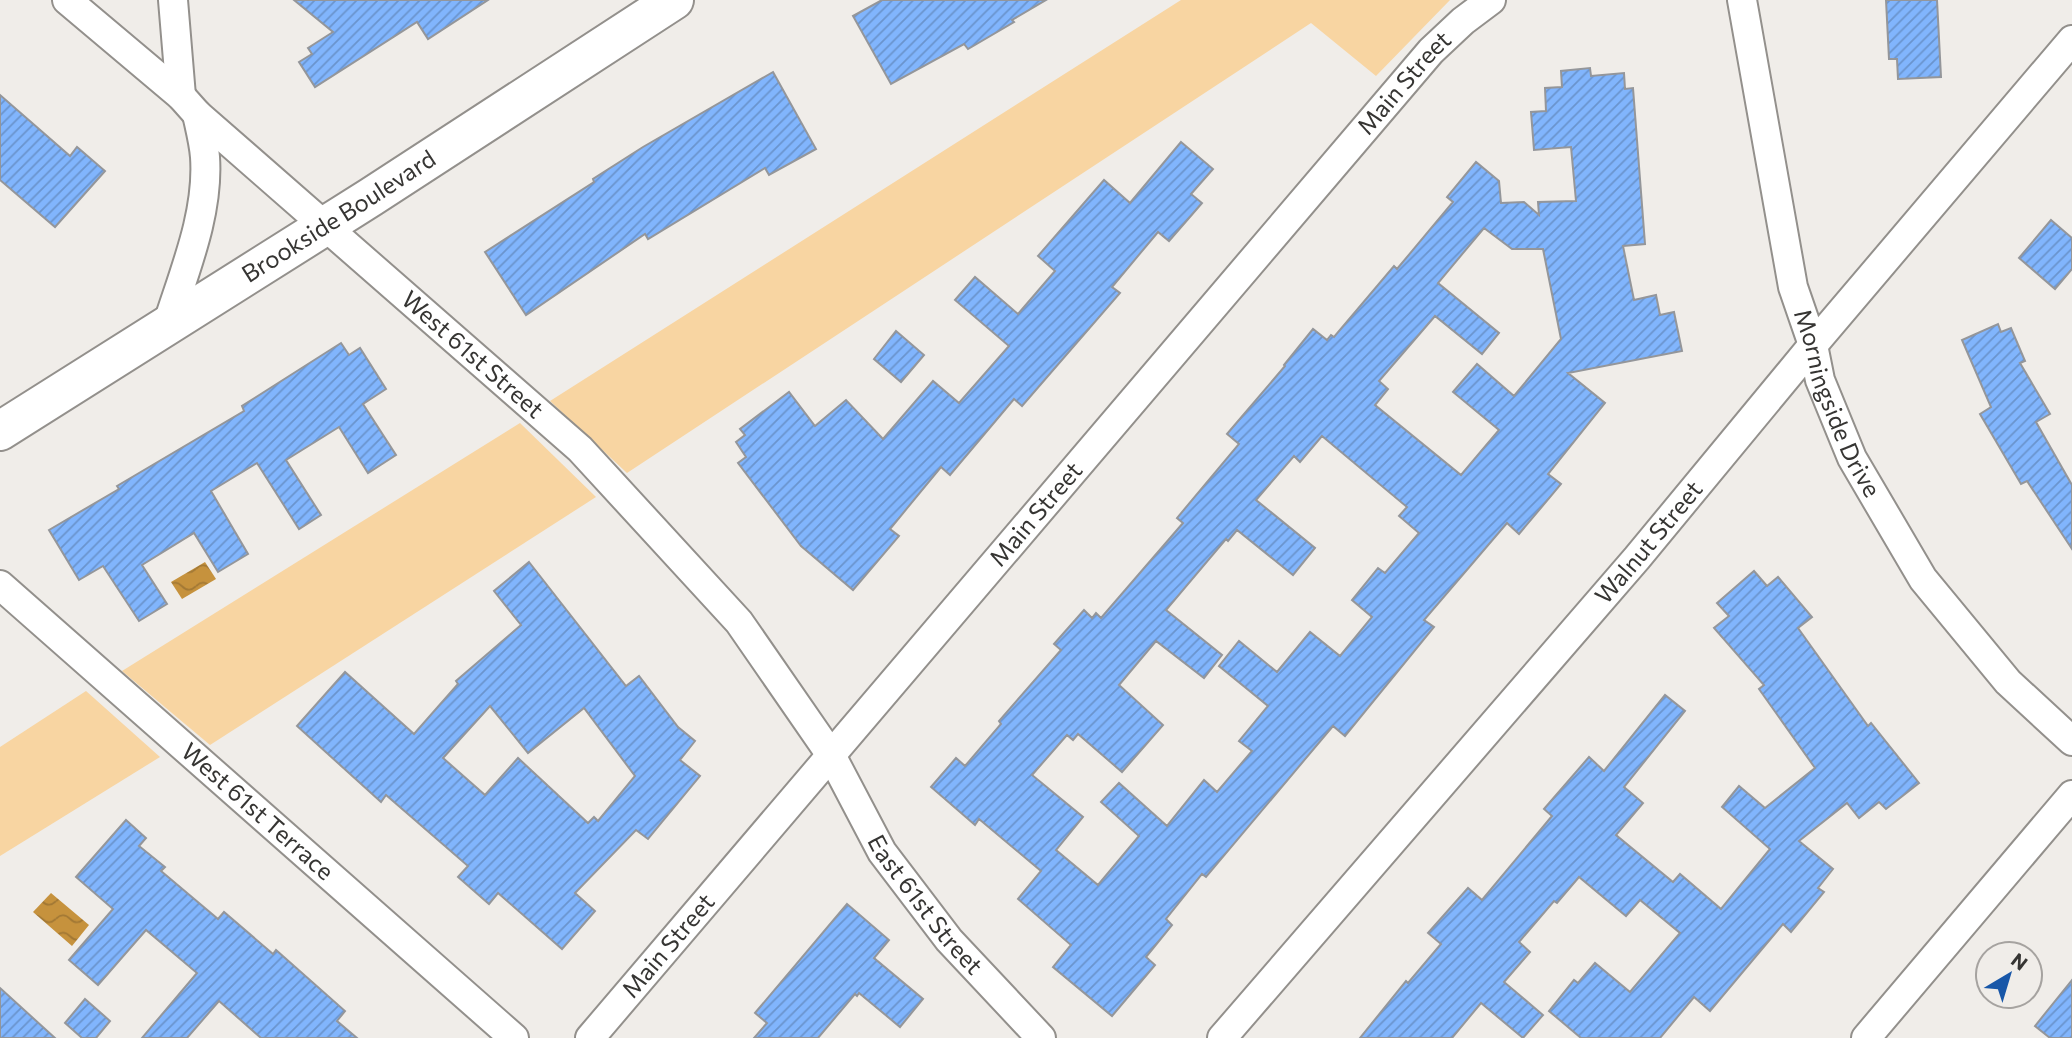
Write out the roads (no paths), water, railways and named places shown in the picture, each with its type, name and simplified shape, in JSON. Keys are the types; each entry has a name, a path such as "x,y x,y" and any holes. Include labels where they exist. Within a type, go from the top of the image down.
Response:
{"main road":[{"name":"Brookside Boulevard","path":"0,431 326,226 674,0"}],"street":[{"name":"West 61st Street","path":"67,0 580,449 738,622 831,755"},
{"path":"167,326 194,242 203,195 205,158 189,105 173,0"},
{"name":"Main Street","path":"590,1038 1431,51 1491,0"},
{"name":"Morningside Drive","path":"1742,0 1793,287 1813,345 1819,380 1852,458 1923,579 2008,682 2072,741"},
{"name":"Walnut Street","path":"1222,1038 1637,558 1813,345 2072,40"},
{"name":"West 61st Terrace","path":"0,585 513,1038"},
{"name":"East 61st Street","path":"831,755 882,852 949,940 1041,1038"},
{"path":"1866,1038 2072,795"}],"water":[{"path":"205,562 216,579 182,599 171,582"},
{"path":"51,893 89,925 72,946 33,912"}]}
